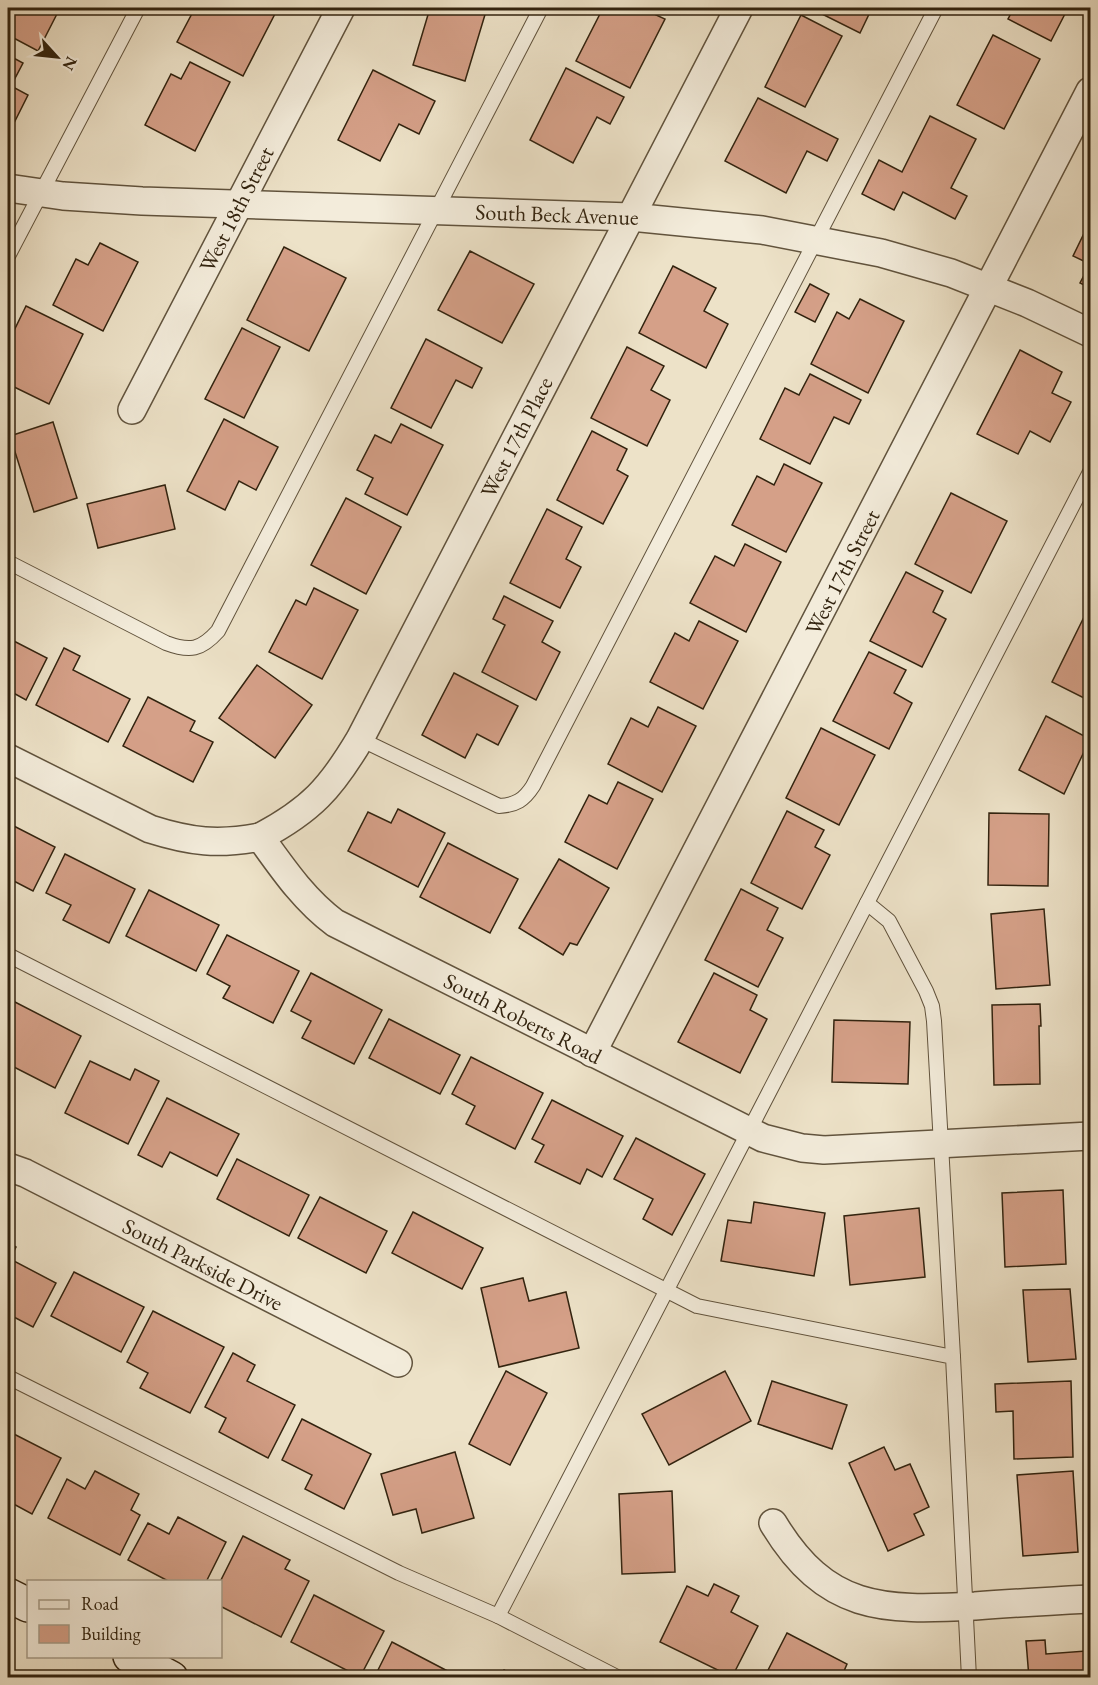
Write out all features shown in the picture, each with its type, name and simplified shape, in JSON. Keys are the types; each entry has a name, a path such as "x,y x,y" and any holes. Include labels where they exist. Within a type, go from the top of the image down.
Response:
{"street":[{"name":"West 18th Street","path":"132,410 341,8"},
{"name":"West 17th Place","path":"260,837 303,811 325,791 360,739 739,8"},
{"name":"West 17th Street","path":"592,1053 1090,91"},
{"name":"South Beck Avenue","path":"8,188 40,193 130,200 631,216 739,227 882,253 951,273 988,287 1090,333"},
{"path":"8,758 150,829 175,837 205,842 232,843 260,837"},
{"name":"South Roberts Road","path":"260,837 289,878 319,910 335,923 748,1131 781,1143 824,1150 1090,1136"},
{"name":"South Parkside Drive","path":"8,1167 25,1173 398,1363"},
{"path":"773,1523 787,1546 804,1566 845,1594 869,1603 914,1608 1090,1599"},
{"path":"8,1595 27,1604"},
{"path":"134,1658 171,1677"}],"lane":[{"path":"8,256 138,8"},
{"path":"8,562 166,643 181,648 196,648 208,642 218,631 541,8"},
{"path":"360,739 499,806 512,806 525,798 936,8"},
{"path":"498,1616 1090,472"},
{"path":"867,903 889,921 932,1006 969,1677"},
{"path":"8,955 697,1306 953,1357"},
{"path":"8,1377 399,1573 498,1616 619,1677"}],"building":[{"path":"10,8 60,8 38,51 8,35"},
{"path":"195,8 278,8 243,76 177,42"},
{"path":"430,8 487,8 465,81 413,65"},
{"path":"603,8 641,8 665,19 630,88 576,61"},
{"path":"810,8 872,8 860,33"},
{"path":"1014,8 1068,8 1051,41 1008,19"},
{"path":"801,15 842,36 805,107 765,87"},
{"path":"993,35 1040,59 1004,129 957,105"},
{"path":"8,55 23,63 11,86 28,95 8,135"},
{"path":"190,62 230,82 195,151 145,125 171,74 181,79"},
{"path":"566,68 624,97 610,124 597,117 573,163 530,140"},
{"path":"373,70 435,101 419,134 399,124 380,161 338,140"},
{"path":"758,98 838,139 827,161 807,151 786,193 725,161"},
{"path":"930,116 976,139 951,188 967,196 955,219 903,192 894,210 862,194 879,160 902,172"},
{"path":"1090,221 1090,264 1073,256"},
{"path":"100,243 138,262 103,331 53,305 76,259 88,265"},
{"path":"284,247 346,278 309,351 247,320"},
{"path":"470,251 534,284 502,343 438,310"},
{"path":"1090,264 1090,288 1080,283"},
{"path":"673,266 716,288 704,311 728,324 706,368 639,333"},
{"path":"810,284 829,294 815,322 795,312"},
{"path":"860,299 904,321 868,393 811,364 837,312 849,319"},
{"path":"26,306 83,334 49,404 8,384 8,343"},
{"path":"242,328 280,347 244,418 205,399"},
{"path":"426,339 482,368 472,388 456,380 431,428 391,408"},
{"path":"627,347 664,366 651,390 670,400 647,446 591,418"},
{"path":"1020,350 1062,372 1052,393 1071,402 1050,442 1030,431 1018,454 977,434"},
{"path":"810,374 861,400 849,424 834,417 810,464 760,439 785,388 799,395"},
{"path":"224,419 278,447 256,490 239,481 225,510 187,491"},
{"path":"53,422 77,498 34,512 10,436"},
{"path":"401,424 443,445 407,515 365,494 373,478 357,470 375,435 391,443"},
{"path":"592,431 627,449 617,470 628,476 603,524 557,500"},
{"path":"784,464 822,483 786,552 732,525 757,476 774,485"},
{"path":"165,485 175,529 98,548 87,504"},
{"path":"951,493 1007,521 971,593 915,564"},
{"path":"346,498 401,527 366,594 311,565"},
{"path":"547,509 582,527 566,559 581,567 560,608 510,583"},
{"path":"745,544 781,562 746,632 690,603 715,556 734,566"},
{"path":"906,572 943,591 933,612 946,619 922,667 870,641"},
{"path":"314,588 358,610 322,679 269,652 296,600 306,605"},
{"path":"504,596 553,621 542,642 560,652 536,700 482,672 505,625 493,619"},
{"path":"1084,617 1090,620 1090,701 1052,682"},
{"path":"699,621 738,641 703,709 650,682 675,633 689,641"},
{"path":"8,638 47,658 26,700 8,690"},
{"path":"64,648 80,656 73,670 130,699 108,742 36,705"},
{"path":"869,652 906,670 894,693 912,703 889,749 833,721"},
{"path":"257,665 312,705 275,758 219,718"},
{"path":"454,673 518,706 498,745 477,734 465,758 422,735"},
{"path":"148,697 195,721 190,731 213,742 193,782 123,746"},
{"path":"658,707 696,726 662,792 608,764 631,718 648,727"},
{"path":"1046,716 1090,739 1064,794 1019,770"},
{"path":"821,728 875,755 839,825 786,798"},
{"path":"618,782 653,799 617,869 565,842 589,795 607,804"},
{"path":"398,809 445,833 418,887 348,851 368,812 391,823"},
{"path":"787,811 824,830 815,847 830,855 802,909 751,883"},
{"path":"989,813 1049,814 1048,886 988,885"},
{"path":"8,823 55,847 33,891 8,878"},
{"path":"448,843 518,879 490,933 420,897"},
{"path":"65,854 135,889 109,943 63,920 71,905 46,893"},
{"path":"559,859 609,888 577,945 570,943 563,955 519,928"},
{"path":"741,889 778,908 767,930 783,938 758,987 705,960"},
{"path":"149,890 219,925 196,971 126,936"},
{"path":"1044,909 1050,985 996,989 991,914"},
{"path":"227,935 299,971 273,1023 223,998 230,986 207,974"},
{"path":"311,973 382,1010 354,1064 302,1038 311,1021 291,1011"},
{"path":"714,973 757,995 750,1010 767,1019 740,1073 678,1042"},
{"path":"13,1001 81,1036 55,1088 8,1064 8,1011"},
{"path":"1040,1004 1040,1084 994,1085 992,1005"},
{"path":"389,1019 460,1055 440,1094 369,1058"},
{"path":"834,1020 910,1022 908,1084 832,1082"},
{"path":"471,1057 543,1093 515,1149 466,1124 475,1106 452,1094"},
{"path":"90,1061 130,1080 135,1069 159,1081 128,1144 65,1113"},
{"path":"167,1098 239,1134 217,1176 170,1152 162,1167 138,1155"},
{"path":"552,1100 623,1136 602,1177 587,1169 580,1184 535,1162 544,1145 532,1139"},
{"path":"636,1138 705,1174 672,1235 643,1219 653,1199 614,1179"},
{"path":"237,1159 309,1195 289,1236 217,1199"},
{"path":"1063,1190 1066,1264 1005,1267 1002,1193"},
{"path":"320,1197 387,1231 366,1273 298,1238"},
{"path":"754,1202 825,1213 814,1276 721,1261 728,1220 751,1223"},
{"path":"919,1208 925,1277 850,1285 844,1216"},
{"path":"413,1212 483,1248 462,1289 392,1253"},
{"path":"8,1242 16,1247 10,1259 56,1283 33,1327 8,1314"},
{"path":"74,1272 144,1307 121,1352 51,1316"},
{"path":"523,1278 529,1301 566,1292 579,1348 499,1367 481,1288"},
{"path":"1070,1289 1076,1359 1028,1362 1023,1290"},
{"path":"153,1311 224,1347 190,1413 140,1388 148,1373 127,1362"},
{"path":"233,1353 255,1365 247,1381 295,1405 268,1458 219,1432 226,1418 205,1407"},
{"path":"506,1371 547,1393 510,1465 469,1444"},
{"path":"725,1371 751,1421 669,1465 642,1414"},
{"path":"772,1381 847,1405 832,1449 758,1424"},
{"path":"1071,1381 1073,1457 1014,1459 1013,1411 996,1412 995,1384"},
{"path":"302,1419 371,1454 344,1509 305,1489 312,1475 282,1460"},
{"path":"8,1431 61,1458 32,1514 8,1501"},
{"path":"884,1447 895,1470 910,1464 929,1507 914,1514 924,1535 888,1551 849,1463"},
{"path":"455,1452 474,1518 422,1533 416,1509 393,1515 381,1474"},
{"path":"95,1471 139,1494 131,1510 140,1515 120,1555 48,1518 67,1479 85,1489"},
{"path":"1073,1471 1078,1552 1023,1556 1017,1475"},
{"path":"672,1491 675,1572 622,1574 619,1494"},
{"path":"178,1517 226,1542 207,1580 166,1580 128,1560 148,1523 169,1534"},
{"path":"243,1536 290,1560 285,1569 309,1581 281,1637 222,1607 221,1580"},
{"path":"714,1584 739,1596 731,1612 758,1626 732,1677 660,1642 687,1586 708,1596"},
{"path":"314,1595 384,1631 360,1677 291,1642"},
{"path":"787,1633 847,1664 841,1678 764,1678"},
{"path":"1045,1640 1046,1654 1086,1651 1088,1678 1029,1678 1026,1641"},
{"path":"392,1642 461,1678 374,1678"},
{"path":"504,1670 518,1678 501,1678"},
{"path":"934,1671 934,1678 863,1678 862,1675"}]}
